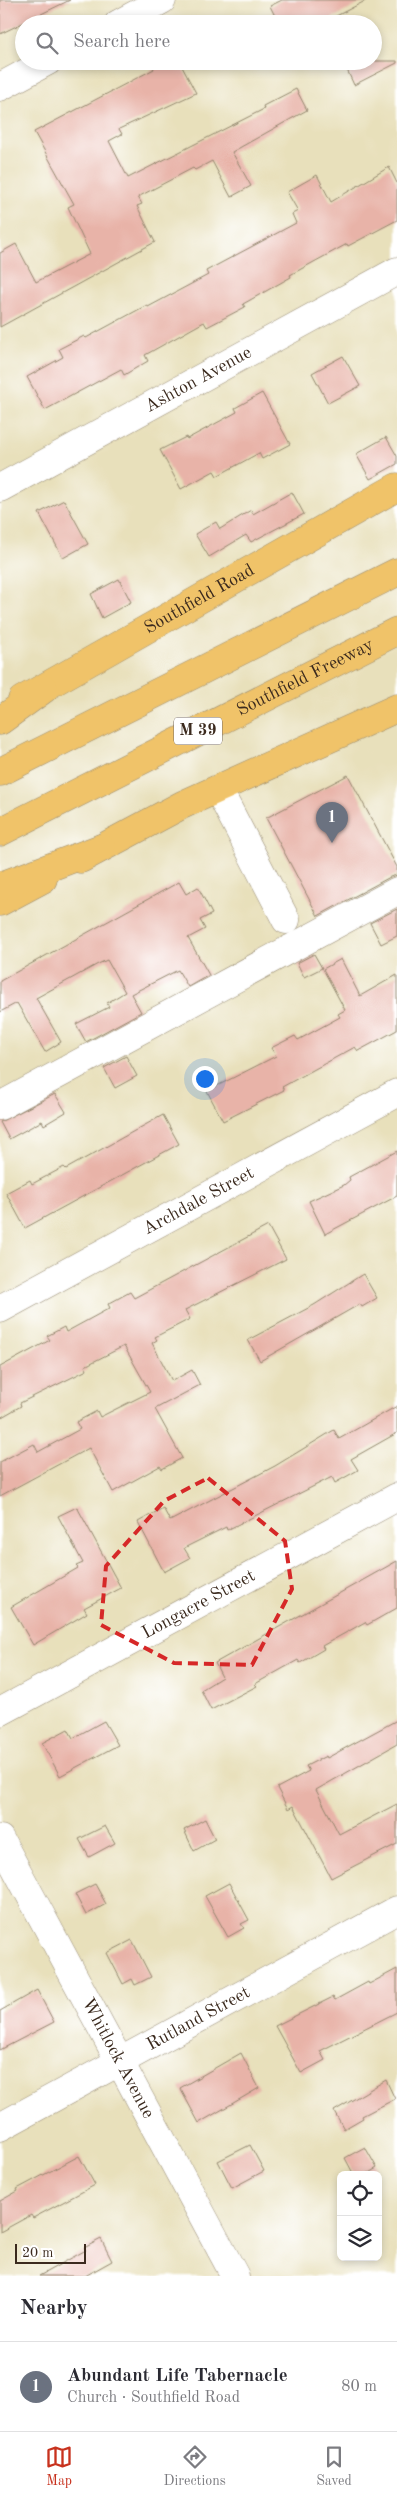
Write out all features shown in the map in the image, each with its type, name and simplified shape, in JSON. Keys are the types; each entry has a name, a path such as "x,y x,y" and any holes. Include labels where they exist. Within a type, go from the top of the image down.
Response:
{"main road":[{"name":"Southfield Road","path":"0,711 44,689 397,487"},
{"path":"0,772 397,572"},
{"name":"Southfield Freeway","path":"0,832 397,631"},
{"path":"0,721 44,689"},
{"path":"0,902 218,789 397,708"},
{"path":"0,886 101,848"}],"street":[{"path":"134,15 162,0"},
{"path":"0,87 31,70"},
{"name":"Ashton Avenue","path":"0,488 397,270"},
{"path":"218,789 286,920"},
{"path":"0,1106 397,891"},
{"name":"Archdale Street","path":"0,1309 397,1093"},
{"name":"Longacre Street","path":"0,1712 397,1496"},
{"name":"Whitlock Avenue","path":"0,1840 235,2276"},
{"name":"Rutland Street","path":"0,2127 397,1910"}],"highlighted area":[{"path":"208,1478 285,1541 292,1589 252,1665 174,1663 101,1625 106,1566 164,1501"}],"building":[{"path":"0,0 70,0 39,15 15,15 15,27 0,34"},
{"path":"282,0 367,0 338,15 274,15 270,6"},
{"path":"382,61 397,61 397,63 354,85 347,70 382,70"},
{"path":"152,70 184,70 196,93 119,129 122,134 109,141 128,178 264,109 263,106 296,89 307,110 232,152 251,186 231,197 212,161 195,170 193,168 138,197 142,204 137,206 155,242 0,327 0,253 16,244 36,282 90,254 68,207 74,204 34,132"},
{"path":"389,167 397,183 397,220 348,246 347,244 290,275 291,277 243,304 245,307 207,327 204,322 145,355 148,361 124,375 121,369 45,410 27,377 63,357 59,349 84,336 86,338 147,305 148,307 208,275 206,271 296,223 292,214 298,211 287,192 317,175 331,202"},
{"path":"343,356 360,386 328,403 312,373"},
{"path":"262,393 290,444 262,459 259,453 217,476 214,471 181,489 160,450 186,437 187,439 237,412 235,408"},
{"path":"386,437 397,456 397,464 370,479 356,454"},
{"path":"292,492 304,514 251,542 246,535 209,557 195,534 216,522 220,529 251,510 253,514"},
{"path":"64,500 88,544 63,558 39,513"},
{"path":"119,579 131,602 102,618 91,594"},
{"path":"348,775 397,867 397,875 318,916 266,818"},
{"path":"179,882 186,894 198,887 212,914 200,920 205,929 188,938 209,975 188,987 178,970 131,994 141,1012 86,1042 76,1024 109,1007 107,1003 125,992 107,960 98,964 36,998 61,1042 45,1052 17,1003 0,1012 0,981"},
{"path":"397,909 397,936 381,944 370,923"},
{"path":"314,954 322,968 304,977 297,963"},
{"path":"341,959 360,996 397,975 397,1030 358,1051 355,1047 282,1087 284,1090 223,1121 207,1091 276,1056 271,1048 295,1036 298,1040 340,1017 338,1014 345,1010 323,969"},
{"path":"126,1056 137,1076 115,1088 104,1068"},
{"path":"55,1094 66,1112 44,1125 42,1121 9,1139 0,1122"},
{"path":"163,1115 179,1144 25,1228 6,1193 30,1180 32,1184 64,1167 66,1169"},
{"path":"397,1151 397,1196 325,1234 309,1201 344,1185 350,1180 349,1177"},
{"path":"268,1226 286,1259 185,1310 190,1319 155,1337 157,1340 152,1343 172,1381 192,1370 200,1385 155,1409 182,1458 162,1469 160,1466 113,1492 89,1448 0,1496 0,1462 34,1444 38,1452 80,1429 76,1422 97,1411 100,1417 150,1392 124,1346 85,1366 87,1370 20,1403 21,1406 0,1418 0,1367 50,1340 47,1336 64,1327 66,1332 110,1308 108,1304 130,1292 134,1298"},
{"path":"363,1274 377,1298 362,1307 360,1304 260,1361 248,1340 314,1305"},
{"path":"397,1406 397,1433 351,1459 358,1470 335,1483 332,1477 227,1530 226,1527 184,1548 190,1558 164,1572 138,1522 163,1508 170,1521 275,1466 334,1430 339,1439"},
{"path":"77,1507 121,1588 84,1608 87,1613 33,1645 11,1607 78,1568 76,1566 83,1563 58,1516"},
{"path":"397,1561 397,1608 367,1625 365,1622 322,1646 324,1649 300,1663 298,1660 255,1684 257,1686 211,1710 201,1690 222,1677 215,1663"},
{"path":"397,1720 397,1744 316,1790 339,1834 397,1804 397,1844 331,1878 293,1806 288,1809 277,1788 309,1771 306,1766 326,1756 327,1758"},
{"path":"104,1721 118,1745 60,1776 42,1743 68,1729 73,1738"},
{"path":"205,1819 215,1839 194,1851 184,1830"},
{"path":"105,1826 115,1843 89,1857 79,1839"},
{"path":"229,1883 249,1920 241,1924 244,1928 228,1937 205,1896"},
{"path":"95,1884 106,1904 86,1915 75,1894"},
{"path":"132,1940 151,1977 135,1985 132,1979 123,1984 107,1953"},
{"path":"397,1969 397,2012 320,2051 325,2060 301,2073 275,2026 333,1997 335,2000"},
{"path":"37,1990 54,2022 0,2050 0,2011"},
{"path":"241,2053 259,2088 199,2123 180,2088"},
{"path":"386,2080 395,2099 362,2116 363,2118 344,2129 334,2111"},
{"path":"250,2145 264,2171 232,2188 218,2161"},
{"path":"365,2147 377,2168 372,2171 352,2171 345,2158"},
{"path":"79,2156 95,2185 33,2218 31,2215 0,2232 0,2201 18,2191 17,2189"},
{"path":"101,2239 112,2261 85,2276 39,2276 86,2250 84,2248"}],"place":[{"name":"Abundant Life Tabernacle","path":"332,843"}]}
